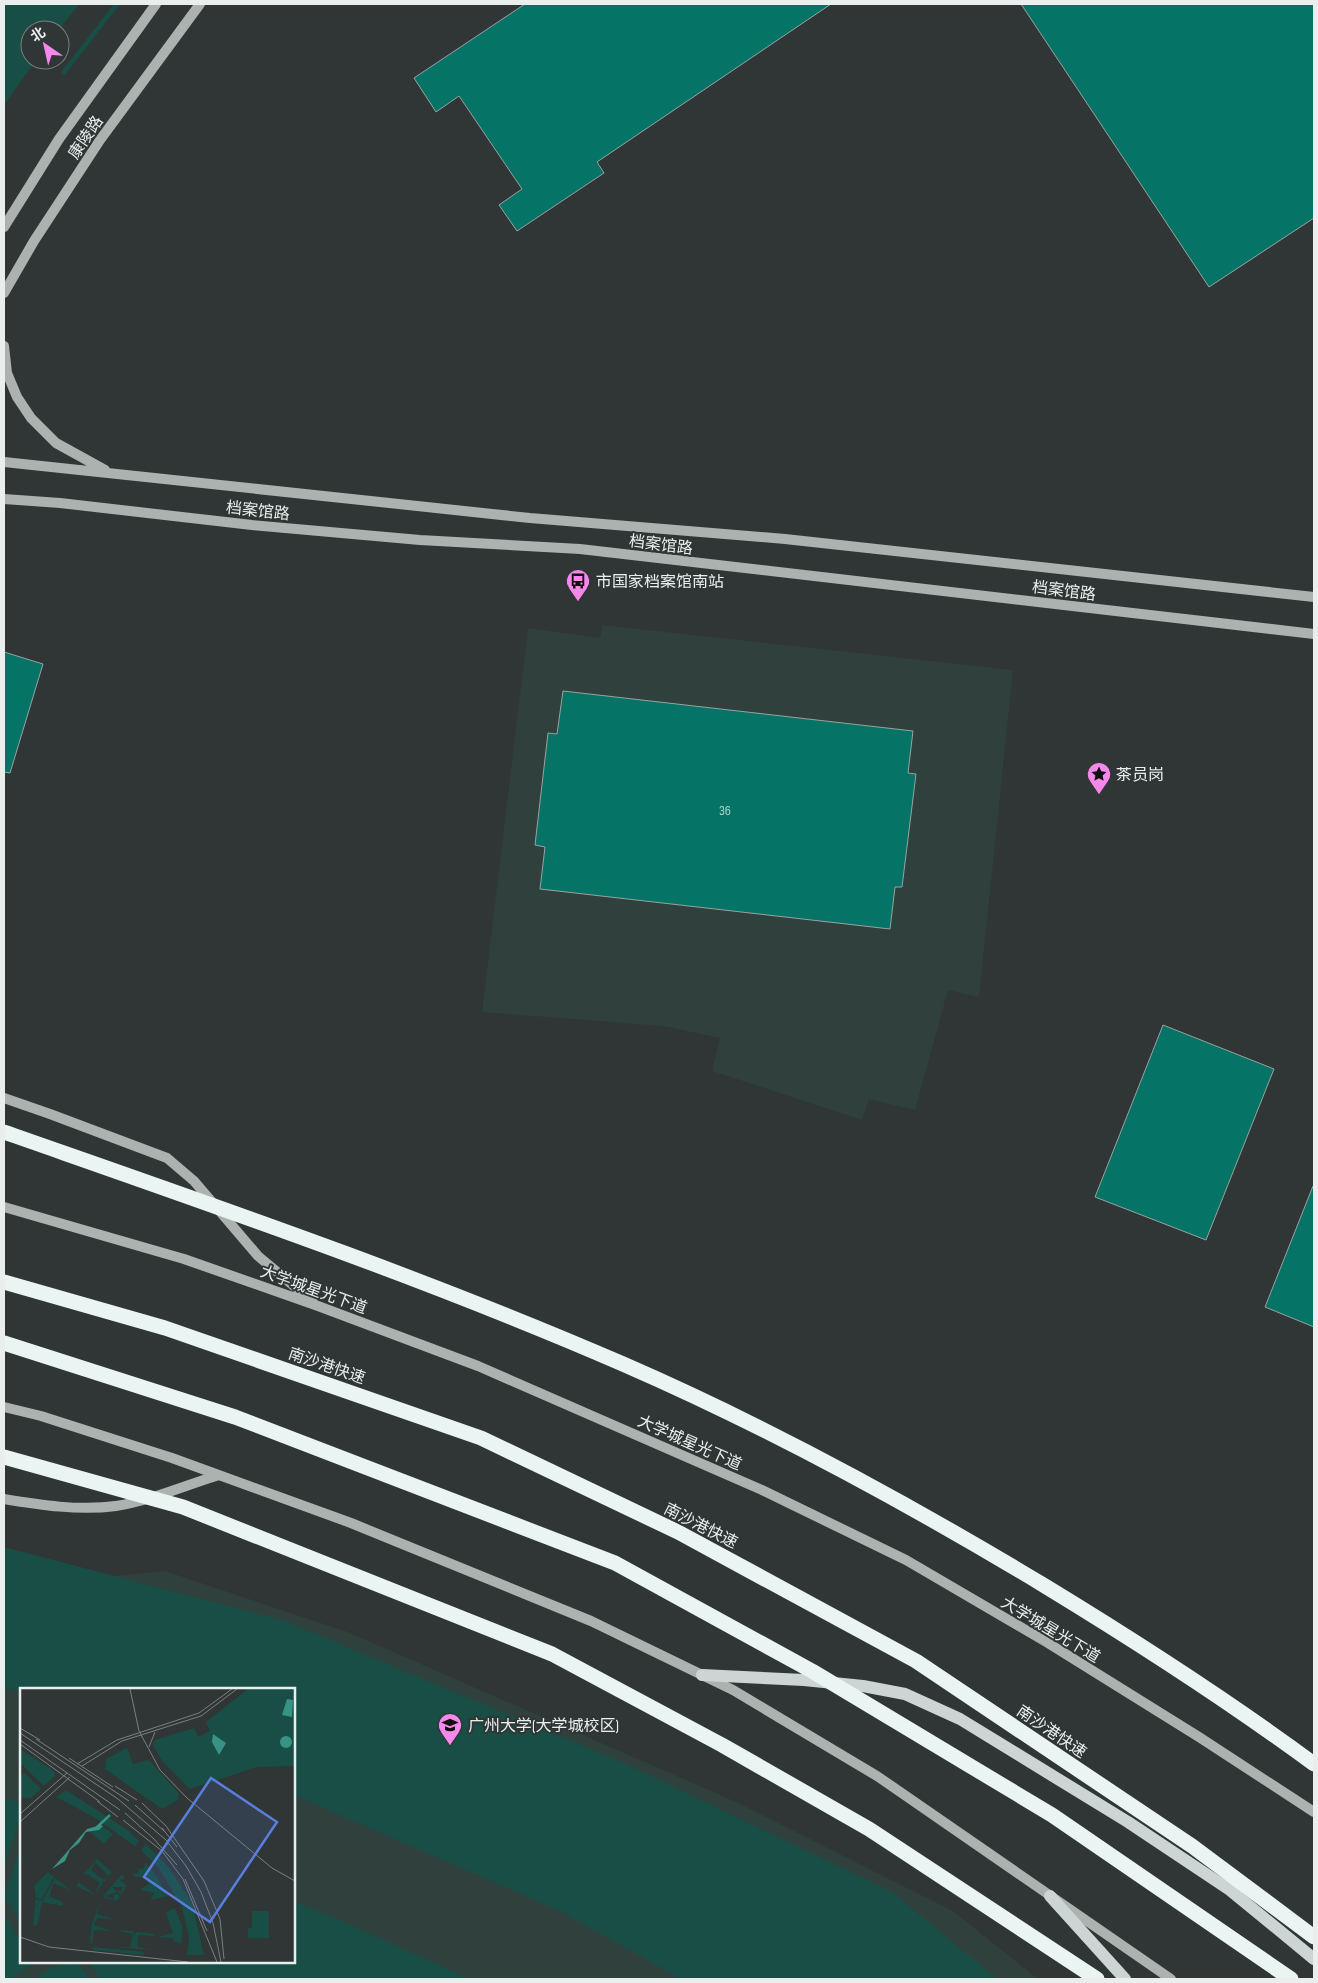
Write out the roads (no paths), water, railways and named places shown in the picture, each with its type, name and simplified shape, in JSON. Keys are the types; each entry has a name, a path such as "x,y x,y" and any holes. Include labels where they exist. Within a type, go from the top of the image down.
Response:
{"highway":[{"path":"4,1132 316,1242 428,1284 625,1365 741,1419 958,1533 1180,1670 1314,1764"},
{"name":"南沙港快速","path":"4,1282 165,1328 481,1438 678,1532 916,1661 1192,1846 1314,1937"},
{"path":"4,1343 235,1416 615,1563 812,1671 1052,1815 1291,1979"},
{"path":"4,1457 183,1506 552,1654 722,1745 869,1829 1097,1979"}],"main road":[{"name":"康陵路","path":"4,227 59,139 156,4"},
{"name":"康陵路","path":"4,293 100,140 200,4"},
{"path":"4,346 7,373 17,397 31,418 56,443 110,472"},
{"name":"档案馆路","path":"4,462 530,518 785,539 1314,597"},
{"name":"档案馆路","path":"4,499 60,503 252,526 420,540 580,549 1314,634"},
{"path":"4,1098 167,1158 194,1181 258,1256 318,1306"},
{"name":"大学城星光下道","path":"4,1207 184,1259 318,1306 478,1366 762,1490 906,1560 1048,1643 1199,1737 1314,1812"},
{"path":"4,1407 41,1416 219,1474 351,1522 591,1621 733,1690 877,1776 1171,1979"},
{"path":"4,1499 79,1507 116,1506 219,1474"},
{"path":"702,1675 804,1680 863,1686 906,1694 952,1716 1128,1822 1230,1890 1314,1959"},
{"path":"1050,1896 1125,1979"}],"place":[{"name":"市国家档案馆南站","path":"578,602"},
{"name":"茶员岗","path":"1099,795"},
{"name":"广州大学(大学城校区)","path":"450,1746"}]}
